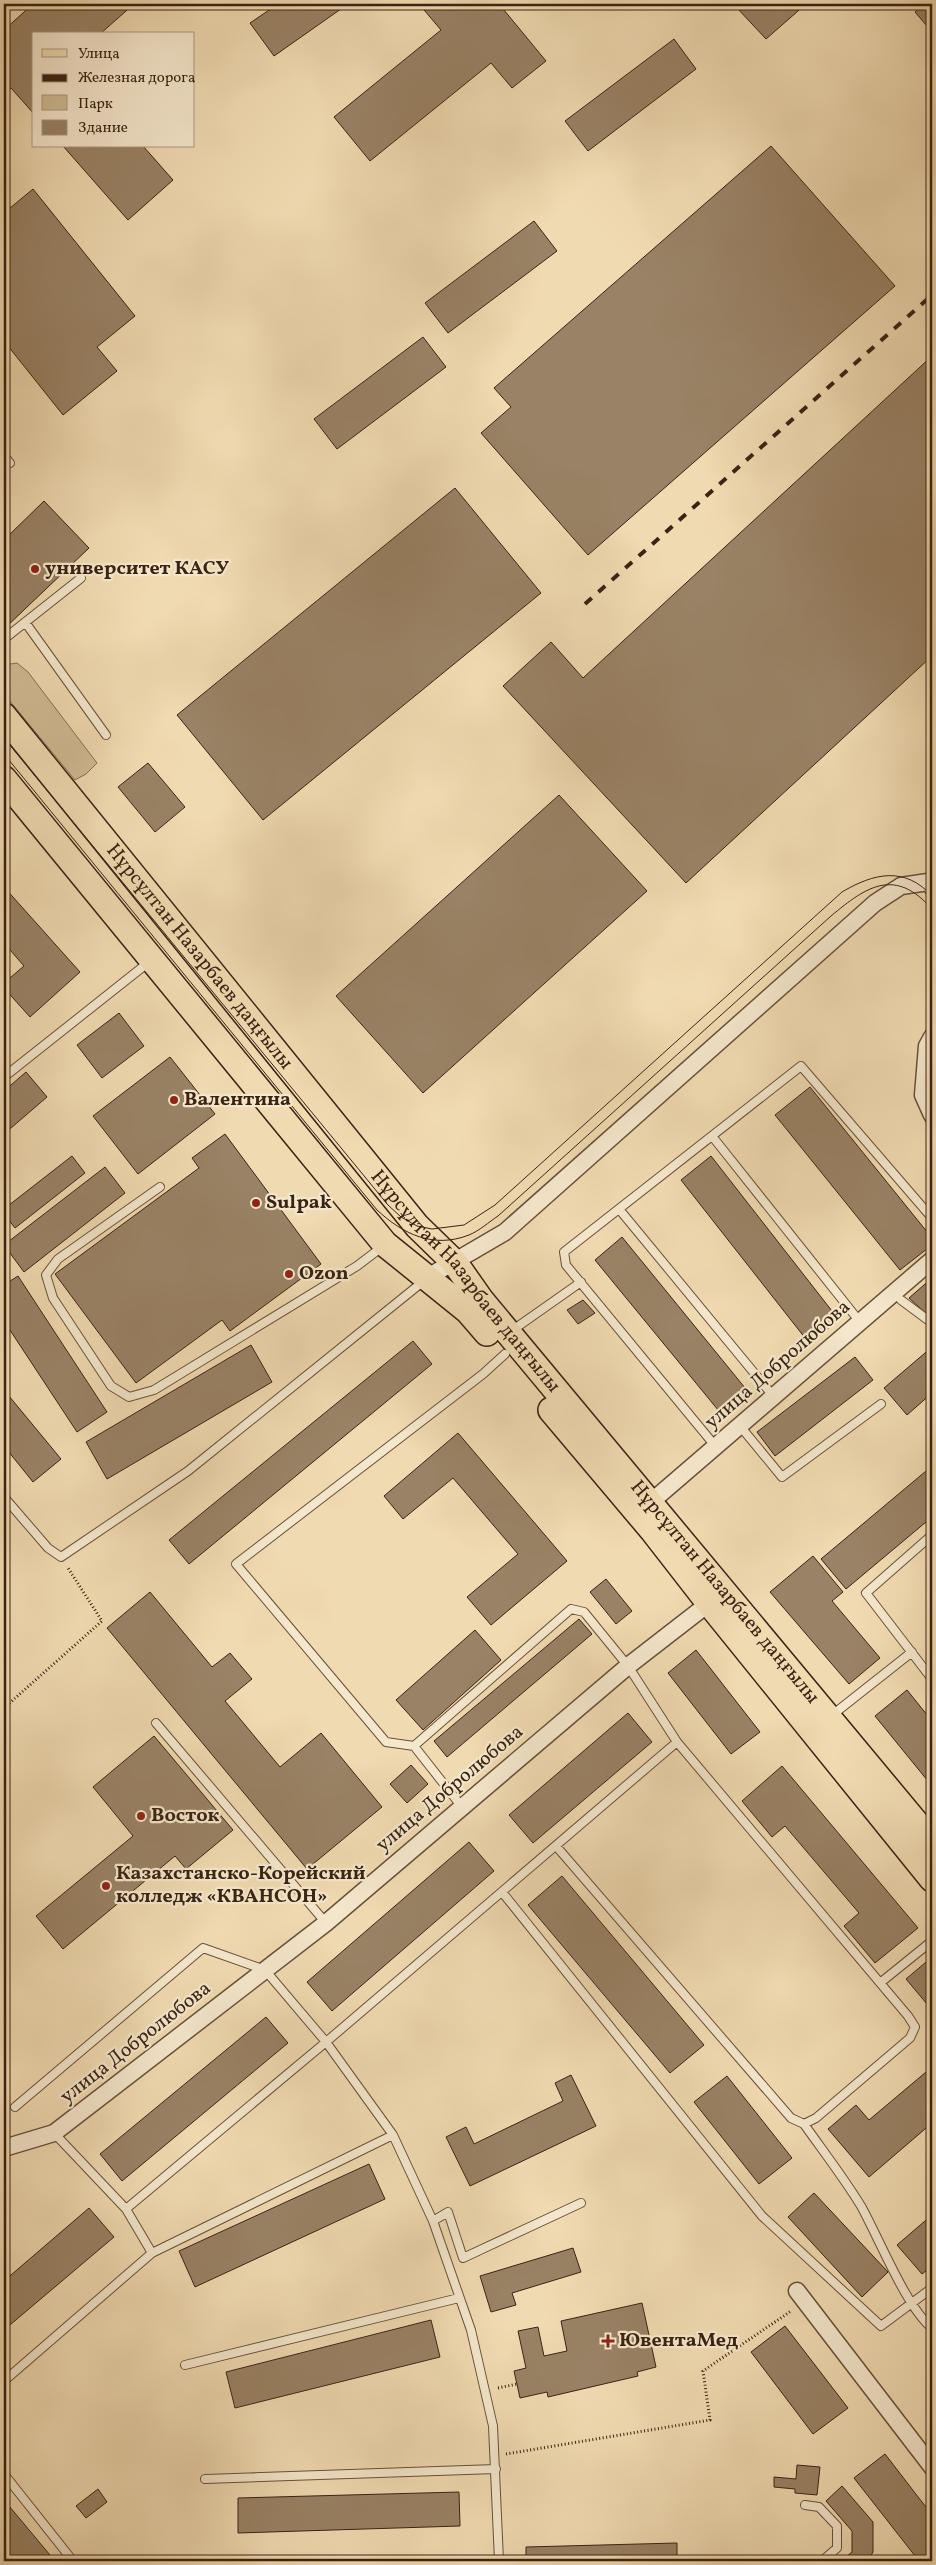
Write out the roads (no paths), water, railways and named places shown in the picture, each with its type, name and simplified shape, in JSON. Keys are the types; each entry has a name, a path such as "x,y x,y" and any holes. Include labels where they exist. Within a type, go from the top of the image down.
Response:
{"main road":[{"name":"Нұрсұлтан Назарбаев даңғылы","path":"4,716 417,1226 455,1263 481,1300 507,1343 654,1531 829,1717 932,1842"},
{"name":"Нұрсұлтан Назарбаев даңғылы","path":"4,779 385,1244 507,1343 651,1502 716,1597 932,1880"}],"street":[{"path":"428,1277 506,1232 875,903 901,886 931,882"},
{"path":"932,1037 927,1046 923,1096 932,1115"},
{"name":"улица Добролюбова","path":"651,1502 932,1260"},
{"name":"улица Добролюбова","path":"4,2148 54,2133 326,1923 628,1666 716,1597"},
{"path":"801,2297 932,2468"}],"lane":[{"path":"4,456 10,463"},
{"path":"4,640 81,578"},
{"path":"25,622 106,735"},
{"path":"4,1077 152,960"},
{"path":"716,1447 566,1265 564,1252 801,1066 932,1218"},
{"path":"712,1136 860,1323"},
{"path":"160,1187 58,1259 46,1275 53,1298 111,1386 129,1397 154,1390 357,1266 385,1244"},
{"path":"619,1209 774,1397"},
{"path":"4,1497 48,1548 60,1558 188,1471 428,1277"},
{"path":"462,1806 414,1746 386,1742 236,1564 483,1374 507,1343 581,1282"},
{"path":"901,1300 932,1323"},
{"path":"740,1426 782,1477 881,1404"},
{"path":"932,1535 866,1593 932,1679"},
{"path":"414,1746 571,1609 584,1612 628,1666 677,1742 915,2027 910,2038 816,2118 804,2124"},
{"path":"829,1717 912,1652"},
{"path":"156,1723 326,1923"},
{"path":"126,2209 326,2042 677,1742"},
{"path":"556,1846 791,2118 804,2124 860,2206 912,2303 924,2322 932,2328"},
{"path":"502,1892 762,2216 881,2326 932,2288"},
{"path":"880,1983 932,1941"},
{"path":"15,2107 203,1948 265,1970 326,2042 393,2135 433,2221 470,2330 493,2426 500,2561"},
{"path":"54,2133 126,2209 152,2253"},
{"path":"4,2381 152,2253 393,2135"},
{"path":"433,2221 448,2212 463,2258 580,2203"},
{"path":"185,2365 459,2298"},
{"path":"205,2480 496,2469"},
{"path":"4,2474 73,2561"},
{"path":"805,2505 818,2507 837,2526 837,2548 822,2561"}],"tram line":[{"path":"4,738 388,1205 401,1217 417,1226 432,1229 464,1225 495,1205 842,892 866,880 889,876 911,880 922,886 932,896"},
{"path":"4,754 377,1210 397,1226 419,1237 431,1240 456,1239 469,1235 498,1216 831,916 857,896 881,886 893,885 906,888 919,896 932,909"}],"railway":[{"path":"585,604 932,295"}],"place":[{"name":"университет КАСУ","path":"35,569"},
{"name":"Валентина","path":"174,1100"},
{"name":"Sulpak","path":"256,1203"},
{"name":"Ozon","path":"289,1274"},
{"name":"Восток","path":"141,1816"},
{"name":"Казахстанско-Корейский колледж «КВАНСОН»","path":"106,1886"},
{"name":"ЮвентаМед","path":"608,2341"}]}
